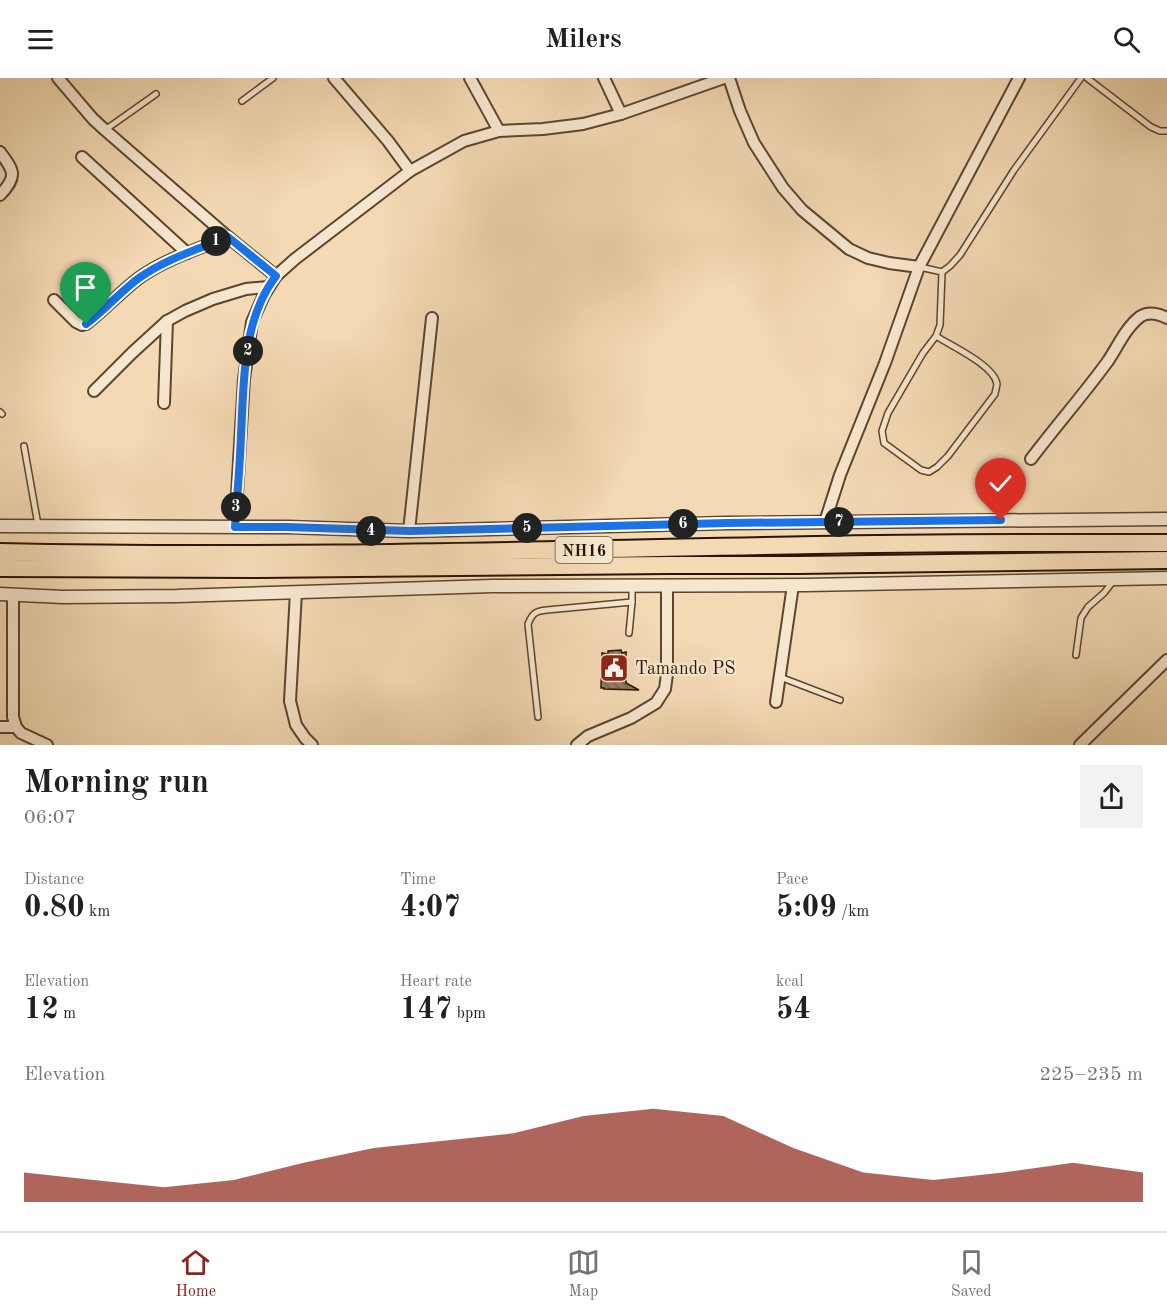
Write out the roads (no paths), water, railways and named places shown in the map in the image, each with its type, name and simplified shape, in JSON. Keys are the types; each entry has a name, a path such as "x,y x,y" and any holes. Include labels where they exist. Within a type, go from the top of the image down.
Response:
{"highway":[{"name":"NH16","path":"0,552 261,554 509,552 831,544 1167,543"},
{"name":"NH16","path":"0,568 797,566 1167,560"}],"street":[{"path":"57,78 105,130 276,276"},
{"path":"334,78 388,141 410,171"},
{"path":"470,78 499,131"},
{"path":"604,78 621,114"},
{"path":"235,527 244,379 252,322 268,287 276,276 410,171 465,141 499,131 583,124 621,114 724,78"},
{"path":"729,78 754,143 783,188 802,210 849,249 878,261 919,267"},
{"path":"825,522 840,475 885,363 919,267 1019,78"},
{"path":"0,152 12,168 12,178 0,195"},
{"path":"82,157 187,253"},
{"path":"54,300 76,322 81,325 86,324 140,277 164,262 228,237"},
{"path":"94,391 167,321 213,298 246,289 268,287"},
{"path":"1031,459 1108,361 1137,320 1143,315 1156,313 1167,318"},
{"path":"410,531 432,318"},
{"path":"164,403 167,321"},
{"path":"0,526 287,527 410,531 728,523 1167,519"},
{"path":"47,745 21,733 13,717 6,595 165,596 492,586 793,585 1167,578"},
{"path":"577,745 588,736 631,718 656,703 665,689 668,674 666,585"},
{"path":"776,702 793,585"},
{"path":"296,592 290,701 296,725 312,745"},
{"path":"1080,745 1167,660"},
{"path":"0,727 16,727"}],"lane":[{"path":"243,101 273,78"},
{"path":"919,267 942,272 950,267 1014,170 1081,78"},
{"path":"1087,78 1151,127 1167,131"},
{"path":"105,130 156,94"},
{"path":"936,336 981,364 993,376 997,385 995,394 948,456 929,472 921,470 884,443 882,431 888,413 940,326 942,272"},
{"path":"24,446 38,526"},
{"path":"1076,655 1081,618 1114,579"},
{"path":"629,633 632,586"},
{"path":"538,717 528,624 532,615 537,611 632,602"},
{"path":"780,677 840,700"}],"place":[{"name":"Tamando PS","path":"614,668"}]}
